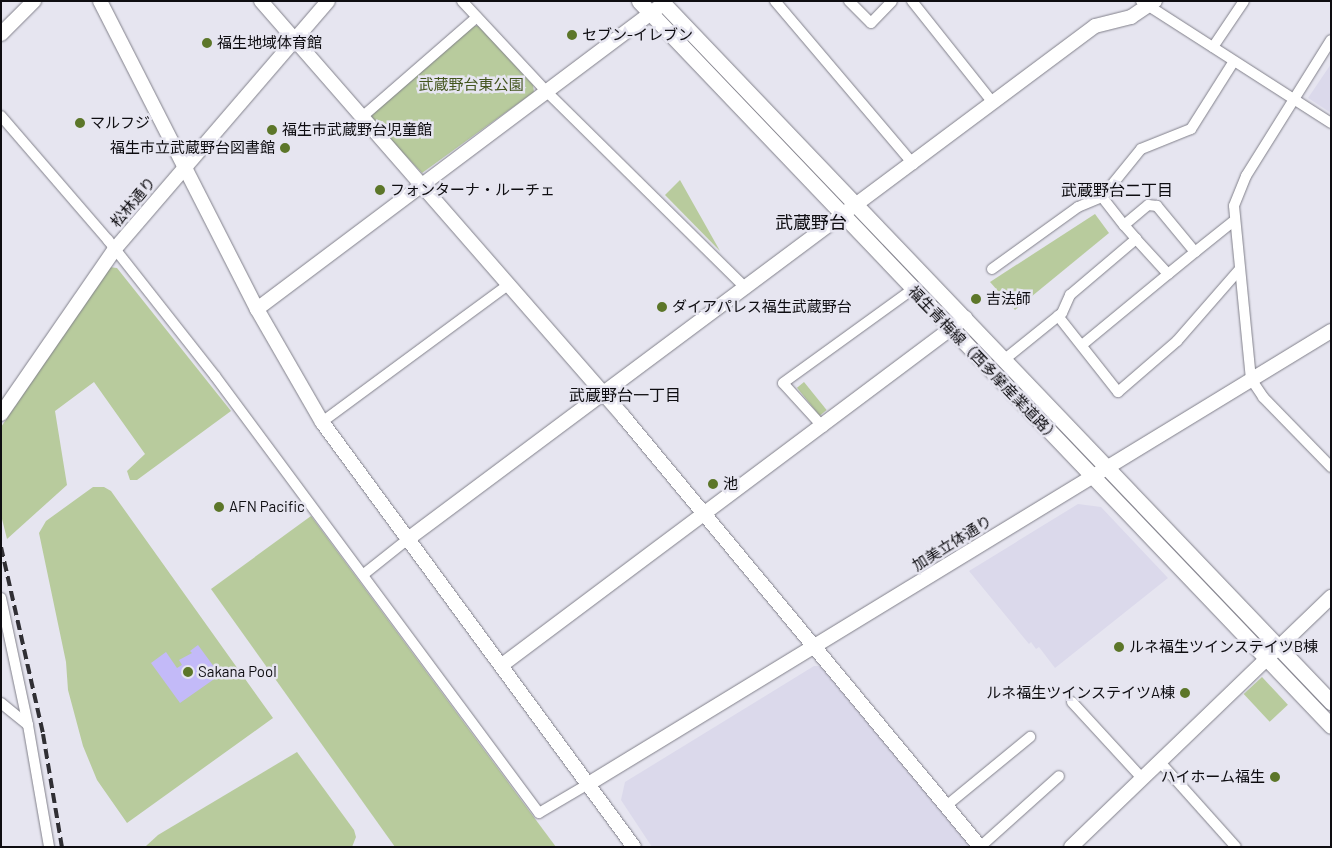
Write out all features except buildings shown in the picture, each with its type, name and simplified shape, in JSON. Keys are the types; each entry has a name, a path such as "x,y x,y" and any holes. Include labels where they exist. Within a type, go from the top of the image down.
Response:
{"main road":[{"name":"福生青梅線（西多摩産業道路）","path":"639,1 1331,726"},
{"name":"福生青梅線（西多摩産業道路）","path":"663,2 1331,702"}],"street":[{"path":"1,34 34,1"},
{"path":"100,1 257,309 322,422 590,783 634,847"},
{"path":"261,1 604,394 980,847 1059,776"},
{"name":"松林通り","path":"1,414 114,250 328,1"},
{"path":"462,1 546,91 746,288"},
{"path":"775,1 913,164"},
{"path":"849,1 871,23 892,1"},
{"path":"912,1 993,103"},
{"path":"1212,47 1244,1"},
{"path":"257,309 663,2"},
{"path":"364,574 408,539 913,164 1095,26 1131,17 1148,3 1212,47 1331,123"},
{"path":"362,117 478,17"},
{"path":"1331,40 1246,176 1236,200 1235,220 1252,379 1264,397 1331,467"},
{"path":"992,269 1078,207 1102,197 1141,149 1191,129 1234,61"},
{"path":"1,116 114,250 215,376 364,574 539,813 590,783"},
{"path":"1102,197 1124,226 1168,274"},
{"path":"1124,226 1148,205 1156,206 1195,252"},
{"path":"1082,345 1235,220"},
{"path":"1005,359 1058,316 1070,295 1136,240"},
{"path":"1058,316 1118,392 1177,341 1239,270"},
{"path":"322,422 508,285"},
{"path":"823,427 783,383 913,289"},
{"path":"502,665 823,427 965,318"},
{"name":"加美立体通り","path":"590,783 1331,331"},
{"path":"1071,847 1331,597"},
{"path":"1,598 28,725 49,847"},
{"path":"1,702 28,725"},
{"path":"1072,702 1142,778"},
{"path":"946,806 1030,737"},
{"path":"1160,761 1231,845"}],"shaded area":[{"path":"1331,64 1331,113 1308,98"},
{"path":"1078,504 1101,507 1168,578 1055,668 1039,647 1036,649 1031,642 1029,644 969,571"},
{"name":"Sakana Pool","path":"198,645 220,675 180,703 151,663 166,652 177,668 182,665 179,660 192,653 190,651"},
{"path":"814,666 820,666 971,847 652,847 621,800 625,782"}],"green space":[{"name":"武蔵野台東公園","path":"473,26 479,26 533,85 534,92 422,173 371,119 372,114"},
{"path":"680,180 720,251 665,195"},
{"path":"1095,214 1109,233 1015,310 990,282"},
{"path":"109,267 117,268 231,411 137,480 130,480 127,471 145,454 94,382 55,411 67,485 7,539 1,515 1,427"},
{"path":"804,382 827,410 820,416 797,388"},
{"path":"93,487 104,487 111,491 273,718 127,823 97,780 83,746 68,690 66,662 39,533 46,521"},
{"path":"311,516 556,847 395,847 211,589"},
{"path":"1262,677 1288,705 1270,722 1244,694"},
{"path":"297,752 354,830 356,837 352,847 146,846 158,835"}],"railway":[{"path":"1,547 43,734 62,847"}],"place":[{"name":"セブン-イレブン","path":"572,35"},
{"name":"福生地域体育館","path":"207,43"},
{"name":"マルフジ","path":"80,123"},
{"name":"福生市武蔵野台児童館","path":"272,130"},
{"name":"福生市立武蔵野台図書館","path":"285,148"},
{"name":"フォンターナ・ルーチェ","path":"380,190"},
{"name":"吉法師","path":"976,299"},
{"name":"ダイアパレス福生武蔵野台","path":"662,307"},
{"name":"池","path":"713,484"},
{"name":"AFN Pacific","path":"219,507"},
{"name":"ルネ福生ツインステイツB棟","path":"1119,647"},
{"name":"Sakana Pool","path":"188,672"},
{"name":"ルネ福生ツインステイツA棟","path":"1185,693"},
{"name":"ハイホーム福生","path":"1275,777"}],"district":[{"name":"武蔵野台二丁目","path":"1117,190"},
{"name":"武蔵野台","path":"811,222"},
{"name":"武蔵野台一丁目","path":"625,395"}]}
